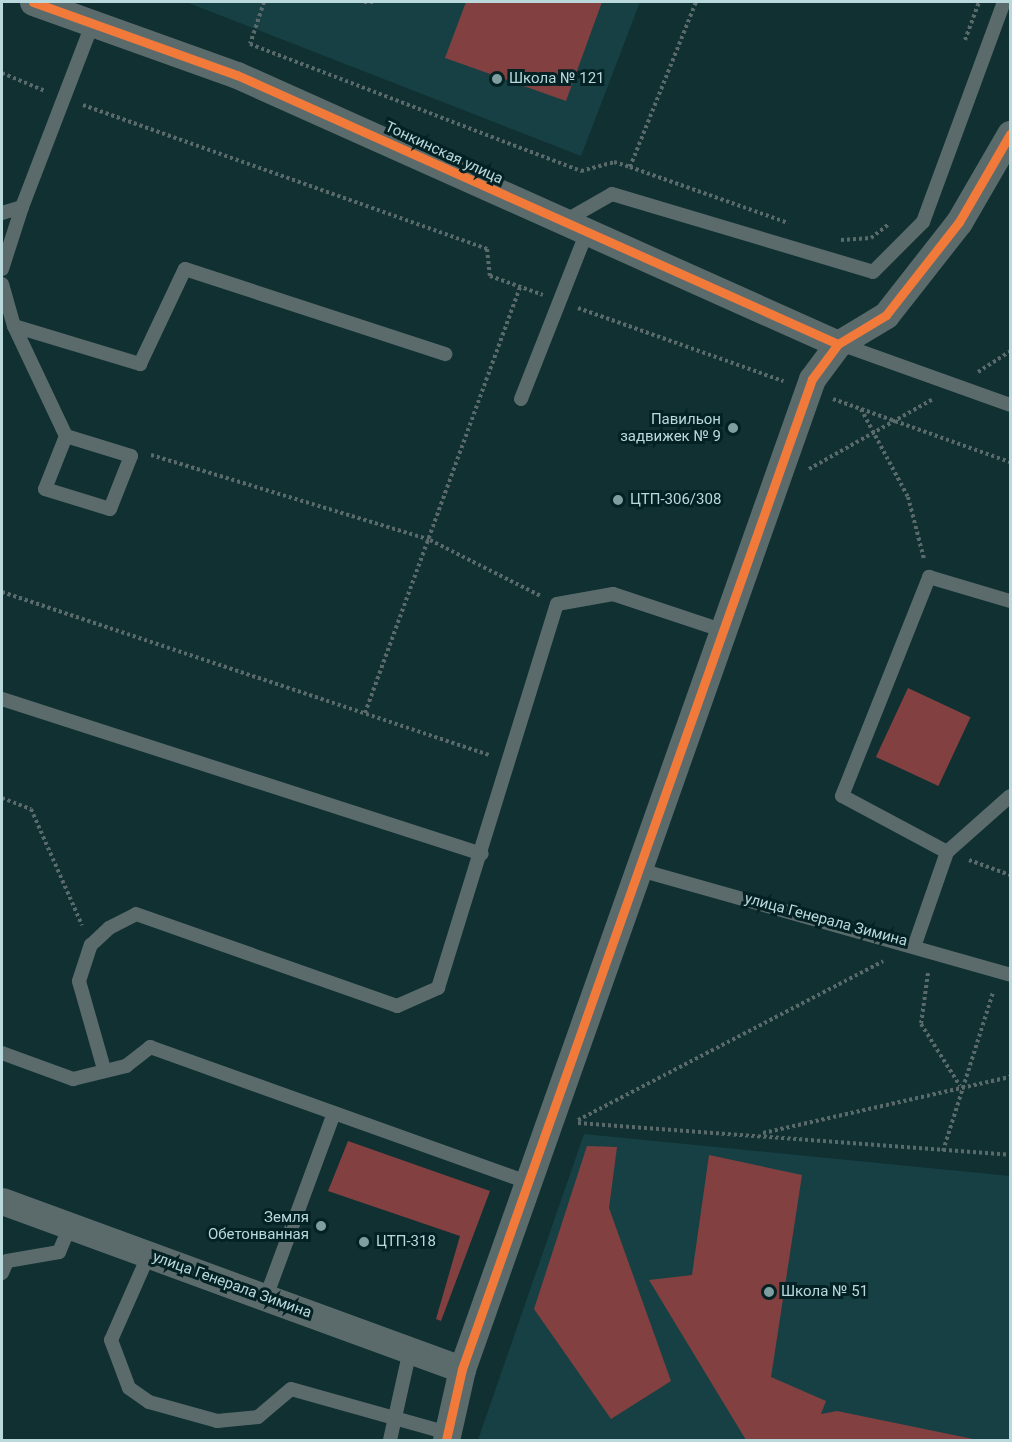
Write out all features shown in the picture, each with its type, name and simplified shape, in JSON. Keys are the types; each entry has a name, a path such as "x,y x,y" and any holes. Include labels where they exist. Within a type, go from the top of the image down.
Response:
{"street":[{"name":"Тонкинская улица","path":"33,2 237,75 838,344"},
{"path":"447,1437 462,1369 727,632 812,379 838,344 886,315 959,222 1008,145"},
{"name":"улица Генерала Зимина","path":"2,1201 462,1369"}],"lane":[{"path":"521,399 557,300 575,226 612,194 873,272 923,222 1004,2"},
{"path":"2,269 22,207 93,22"},
{"path":"2,213 22,207"},
{"path":"14,326 140,364 185,269 445,354"},
{"path":"2,284 14,326 66,436 45,489 110,509 131,456 66,436"},
{"path":"838,344 958,384 1011,405"},
{"path":"947,852 842,796 929,577 1011,601"},
{"path":"104,1069 79,981 91,945 109,927 136,914 397,1006 438,987 482,854 557,604 613,594 727,632"},
{"path":"2,699 482,854"},
{"path":"915,944 947,852 1011,796"},
{"name":"улица Генерала Зимина","path":"640,870 915,944 1005,974"},
{"path":"2,1053 73,1079 104,1069 126,1066 150,1047 333,1116 529,1183"},
{"path":"266,1297 333,1116"},
{"path":"2,1273 7,1261 59,1251 70,1226"},
{"path":"149,1254 111,1340 129,1388 149,1402 217,1421 258,1417 291,1389 396,1416 447,1437"},
{"path":"390,1440 410,1350"}],"path":[{"path":"264,2 250,44 581,171 614,162 795,225"},
{"path":"364,2 373,2"},
{"path":"630,168 696,2"},
{"path":"963,46 979,2"},
{"path":"2,73 63,98 487,249 490,276 557,300"},
{"path":"828,236 871,238 896,218"},
{"path":"365,713 430,540 520,287"},
{"path":"800,474 958,384 1011,351"},
{"path":"827,397 897,419 1011,462"},
{"path":"861,408 908,496 929,577"},
{"path":"142,452 430,540 557,604"},
{"path":"2,592 510,762"},
{"path":"2,798 31,809 91,945"},
{"path":"947,852 1011,875"},
{"path":"915,944 573,1123 1011,1155"},
{"path":"935,951 925,980 921,1024 961,1086"},
{"path":"943,1151 961,1086 1005,974"},
{"path":"758,1135 961,1086 1011,1077"}],"shaded area":[{"name":"Школа № 121","path":"186,2 640,2 581,156"},
{"path":"466,2 602,2 566,101 445,58"},
{"path":"908,688 971,717 938,786 876,757"},
{"name":"Школа № 51","path":"584,1134 1010,1176 1010,1440 478,1440"},
{"path":"348,1141 490,1191 441,1321 436,1319 460,1236 328,1191"},
{"path":"587,1146 617,1147 609,1208 671,1381 611,1419 534,1309"},
{"path":"709,1155 802,1175 771,1377 826,1401 821,1414 837,1411 978,1440 746,1440 649,1280 692,1275"}],"cycle path":[{"path":"33,2 237,75 838,344"},
{"path":"446,1440 462,1369 812,379 838,344 886,315 959,222 1010,134"}],"place":[{"name":"Школа № 121","path":"497,79"},
{"name":"Павильон задвижек № 9","path":"733,428"},
{"name":"ЦТП-306/308","path":"618,500"},
{"name":"Земля Обетонванная","path":"321,1226"},
{"name":"ЦТП-318","path":"364,1242"},
{"name":"Школа № 51","path":"769,1292"}]}
